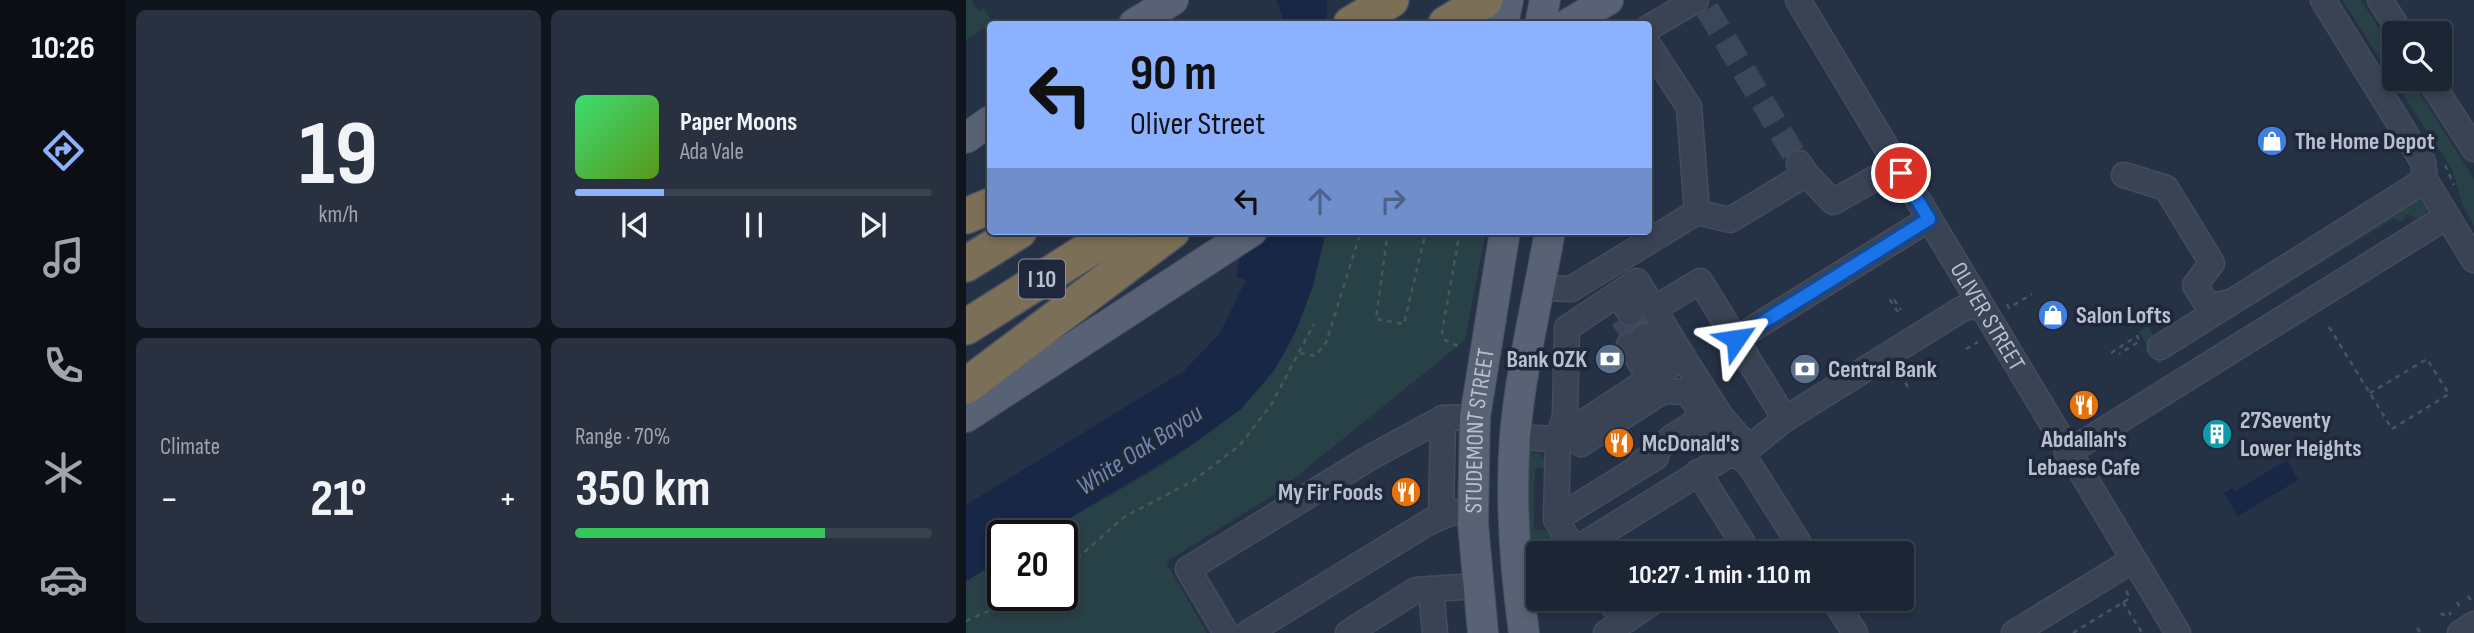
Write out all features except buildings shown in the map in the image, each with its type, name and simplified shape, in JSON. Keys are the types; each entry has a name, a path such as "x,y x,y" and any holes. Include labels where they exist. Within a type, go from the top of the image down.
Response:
{"highway":[{"path":"1356,21 1391,0"},
{"path":"1451,21 1485,0"},
{"path":"966,216 987,207"},
{"name":"I 10","path":"966,264 1013,235"},
{"name":"I 10","path":"966,327 1112,235"},
{"path":"966,386 1167,235"}],"main road":[{"path":"1139,21 1173,0"},
{"path":"1504,21 1508,0"},
{"path":"1541,21 1545,0"},
{"path":"1579,16 1608,0"},
{"path":"966,138 987,123"},
{"path":"966,417 1246,235"},
{"name":"STUDEMONT STREET","path":"1483,633 1477,586 1473,510 1475,417 1504,235"},
{"name":"STUDEMONT STREET","path":"1526,574 1515,536 1515,437 1521,389 1549,235"},
{"path":"1475,417 1498,424 1501,497 1515,536"},
{"path":"1477,586 1526,578"},
{"name":"STUDEMONT STREET","path":"1524,633 1526,596"}],"lane":[{"name":"OLIVER STREET","path":"1798,0 2041,401 2067,453 2178,633"},
{"path":"2323,0 2423,162 2425,180 2474,260"},
{"path":"2380,0 2393,21"},
{"path":"1652,26 1701,3"},
{"path":"1652,50 1689,107 1696,212"},
{"path":"2437,91 2474,149"},
{"path":"1540,288 1571,289 1696,212 1730,219 1802,169 1833,202 1897,166"},
{"path":"2124,175 2166,188 2212,263 2195,285 2206,303 2219,305 2234,301"},
{"path":"2160,347 2425,180"},
{"path":"2067,453 2446,217"},
{"path":"1742,335 1929,219"},
{"path":"1569,541 1556,519 1558,449 1565,416 1567,328 1629,316 1700,281 1742,335 1791,415"},
{"path":"1593,541 1698,472 1728,455 1743,452 1791,415 1962,309 1980,304"},
{"path":"1556,519 1641,463 1698,421 1698,407 1691,395 1672,389 1629,316"},
{"path":"1629,316 1663,373 1722,418 1797,541"},
{"path":"1558,449 1663,373"},
{"path":"1226,633 1188,569 1371,457 1443,418 1475,417"},
{"path":"1441,517 1443,418"},
{"path":"1641,463 1665,453 1722,418"},
{"path":"1515,437 1558,449"},
{"path":"1698,472 1741,541"},
{"path":"1248,633 1441,517 1473,510"},
{"path":"2014,633 2133,559"},
{"path":"1348,633 1416,590 1477,586"},
{"path":"1431,589 1435,633"},
{"path":"1619,611 1628,619"},
{"path":"1606,633 1640,611"},
{"path":"1841,611 1855,633"}],"path":[{"path":"1300,353 1315,356 1326,344 1360,235"},
{"path":"1388,235 1377,319 1404,324 1425,235"},
{"path":"1459,235 1442,332 1445,340 1468,350"},
{"path":"2007,304 2009,308 2032,294"},
{"path":"1078,558 1124,517 1193,481 1240,445 1271,405 1314,324"},
{"path":"2329,327 2392,429 2449,394 2427,359 2370,393"},
{"path":"2111,353 2137,336 2140,341 2119,354"},
{"path":"1897,370 1908,387"},
{"path":"2073,633 2130,598 2121,583"},
{"path":"2464,617 2468,596"},
{"path":"2123,602 2142,633"},
{"path":"2457,602 2464,617"},
{"path":"966,621 989,611"},
{"path":"2441,612 2443,615 2449,612 2464,617"},
{"path":"2417,628 2421,633"}],"green space":[{"path":"966,0 971,0 978,11 984,8 992,21 987,21 987,27 966,40"},
{"path":"2342,0 2361,0 2382,33 2382,62"},
{"path":"2401,91 2419,91 2474,179 2474,226 2463,206 2453,171"},
{"path":"2418,196 2428,210 2420,220 2407,214 2402,222 2394,218 2158,364 2139,332 2148,326 2158,342"},
{"path":"1325,235 1485,235 1465,340 1275,494 1166,562 1207,633 966,633 966,581 987,569 987,611 1078,611 1078,520 1067,520 1167,462 1228,418 1253,395 1274,370 1300,320"},
{"path":"1525,452 1538,453 1547,461 1548,467 1535,468 1534,529 1549,531 1555,541 1528,541"}],"water":[{"path":"1276,0 1327,0 1327,21 1284,21"},
{"name":"White Oak Bayou","path":"1244,235 1325,235 1313,286 1296,330 1275,369 1241,409 1188,447 1066,520 987,520 987,569 966,581 966,505 1184,371 1220,333 1246,280 1236,277"},
{"path":"2287,460 2298,480 2238,516 2224,493 2232,488 2235,491"}],"tunnel":[{"path":"1707,9 1799,163"},
{"path":"1637,309 1651,331"},
{"path":"1622,318 1636,340"}],"place":[{"name":"The Home Depot","path":"2272,141"},
{"name":"Salon Lofts","path":"2053,315"},
{"name":"Bank OZK","path":"1610,359"},
{"name":"Central Bank","path":"1805,369"},
{"name":"Abdallah's Lebaese Cafe","path":"2084,405"},
{"name":"27Seventy Lower Heights","path":"2217,434"},
{"name":"McDonald's","path":"1619,443"},
{"name":"My Fir Foods","path":"1406,492"}],"route":[{"path":"1736,339 1929,219 1901,173"}]}
